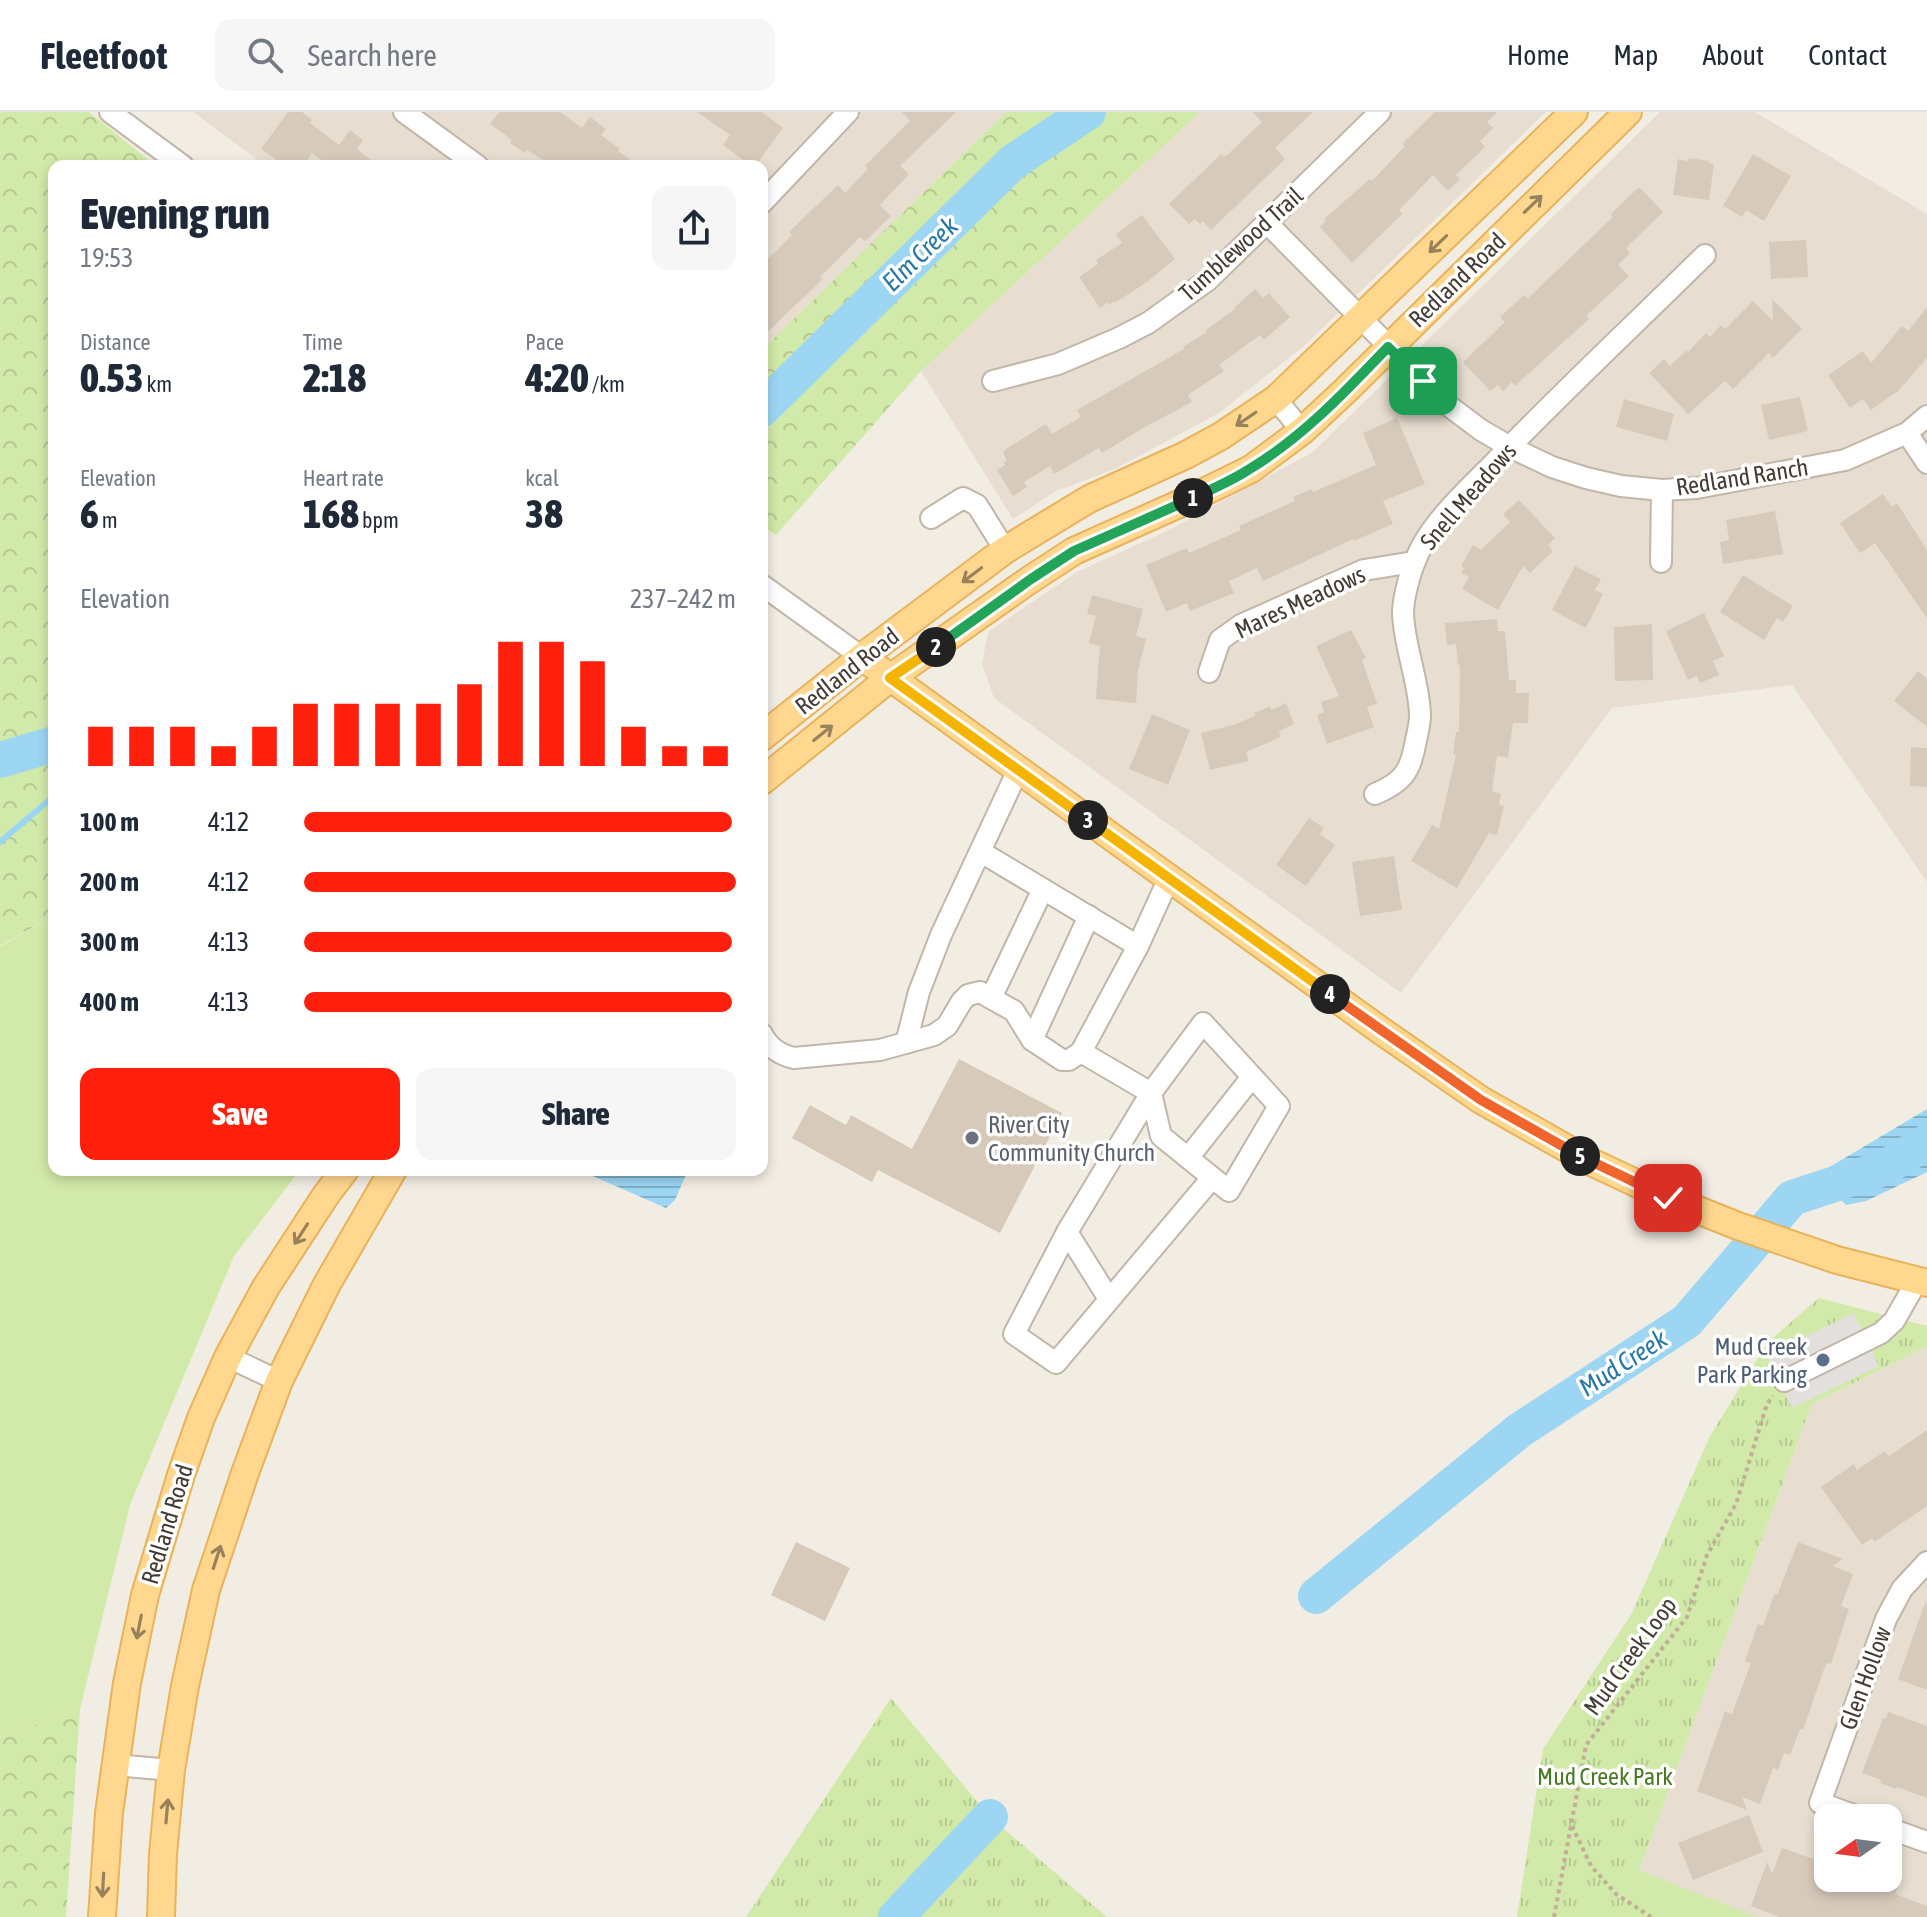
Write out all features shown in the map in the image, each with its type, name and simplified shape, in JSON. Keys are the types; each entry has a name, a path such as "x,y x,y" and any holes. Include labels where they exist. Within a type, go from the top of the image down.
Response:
{"main road":[{"name":"Redland Road","path":"768,732 1005,550 1089,499 1221,436 1276,399 1574,112"},
{"name":"Redland Road","path":"768,776 890,678 1074,551 1251,469 1302,431 1628,112"},
{"path":"862,657 1387,1036 1481,1100 1589,1161 1668,1198 1837,1260 1922,1282"},
{"name":"Redland Road","path":"102,1917 109,1813 127,1683 145,1595 196,1432 228,1357 266,1287 340,1176"},
{"path":"161,1917 171,1770 206,1590 279,1381 327,1284 390,1176"}],"street":[{"path":"110,112 175,160"},
{"path":"404,112 470,160"},
{"path":"768,197 848,112"},
{"name":"Tumblewood Trail","path":"993,381 1058,364 1148,323 1208,280 1380,112"},
{"name":"Redland Ranch","path":"1267,223 1449,406 1510,447 1552,467 1586,478 1621,486 1662,490 1697,488 1845,460 1907,433 1927,416"},
{"name":"Snell Meadows","path":"1375,794 1403,778 1414,753 1420,717 1403,610 1414,562 1431,533 1510,447 1705,255"},
{"path":"1276,399 1302,431"},
{"path":"1907,433 1927,463"},
{"path":"1661,562 1662,490"},
{"path":"931,518 963,498 977,505 1005,550"},
{"name":"Mares Meadows","path":"1209,672 1220,640 1241,625 1364,570 1414,562"},
{"path":"768,589 862,657"},
{"path":"906,1043 919,992 936,949 1018,770"},
{"path":"981,852 1138,946"},
{"path":"768,1044 794,1058 880,1050 934,1035 947,1026 968,995 980,992 1014,1011 1032,1040 1062,1060 1069,1060 1081,1052 1138,946 1169,878"},
{"path":"991,998 1043,889"},
{"path":"1032,1040 1089,916"},
{"path":"1081,1052 1151,1093 1161,1136 1229,1191 1279,1106 1203,1023 1151,1093 1067,1232 1014,1334 1056,1363 1212,1178"},
{"path":"1188,1158 1252,1077"},
{"path":"1067,1232 1109,1299"},
{"path":"1784,1381 1881,1333 1894,1321 1922,1282"},
{"path":"228,1357 279,1381"},
{"name":"Glen Hollow","path":"1823,1804 1820,1803 1886,1619 1902,1589 1927,1562"},
{"path":"115,1765 171,1770"},
{"path":"1902,1833 1927,1842"}],"path":[{"name":"Mud Creek Loop","path":"1554,1917 1586,1745 1687,1617 1707,1555 1736,1504 1767,1404 1784,1381"},
{"path":"1571,1824 1591,1866 1616,1894 1651,1917"}],"shaded area":[{"path":"193,112 1006,112 768,344 768,160 258,160"},
{"path":"1200,112 1546,112 1305,345 1219,413 1115,469 1056,491 1013,519 921,371"},
{"path":"1660,112 1755,112 1927,214 1927,882 1792,685 1612,708 1401,993 994,698 982,664 988,632 1077,572 1169,530 1313,452"},
{"name":"Mud Creek Park Parking","path":"1854,1313 1879,1366 1792,1408 1767,1355"},
{"path":"1927,1346 1927,1917 1757,1917 1639,1870 1812,1404"}],"green space":[{"path":"0,112 89,112 149,160 48,160 48,918 0,946"},
{"path":"1006,112 1200,112 921,371 776,535 768,530 768,344"},
{"path":"48,919 48,1176 295,1176 234,1256 130,1505 80,1709 0,1738 0,947"},
{"name":"Mud Creek Park","path":"1819,1298 1927,1326 1927,1346 1812,1404 1639,1870 1617,1917 1517,1917 1543,1749 1632,1613 1710,1436 1768,1342"},
{"path":"891,1698 990,1817 1107,1917 746,1917"},
{"path":"80,1709 66,1917 0,1917 0,1738"},
{"path":"1639,1870 1757,1917 1617,1917"}],"water":[{"path":"1927,1109 1927,1172 1866,1201 1846,1205 1819,1178 1828,1168"},
{"path":"593,1176 685,1176 675,1200 666,1208"}],"building":[{"path":"288,112 302,112 312,120 310,123 339,145 350,130 363,140 357,149 371,160 321,160 312,153 307,160 277,160 261,149"},
{"path":"499,112 560,112 582,128 590,117 606,129 601,135 630,160 543,160 510,143 512,140 490,124"},
{"path":"697,112 762,112 783,128 759,160 743,160 723,145 730,135"},
{"path":"902,112 956,112 900,166 909,174 880,205 891,216 865,241 860,237 820,277 823,279 768,331 768,259 792,235 789,232 838,185 845,193 868,169 865,166 910,121"},
{"path":"1253,112 1313,112 1275,148 1285,159 1211,230 1203,221 1200,224 1195,219 1189,224 1169,204 1221,154 1225,157 1262,122"},
{"path":"1435,112 1497,112 1487,122 1493,128 1480,141 1485,147 1456,175 1460,179 1448,191 1433,175 1399,210 1402,214 1352,263 1320,227 1326,221 1324,219 1370,179 1372,181 1405,146 1402,144"},
{"path":"1753,154 1791,176 1764,221 1746,210 1742,217 1723,206"},
{"path":"1689,158 1714,164 1709,200 1673,195 1678,159 1688,161"},
{"path":"1639,187 1663,212 1626,248 1630,253 1618,265 1629,276 1586,316 1589,319 1515,386 1512,382 1503,391 1498,385 1490,391 1463,362 1505,322 1500,317 1524,295 1528,298 1613,217 1611,214"},
{"path":"1142,215 1175,259 1115,303 1109,305 1108,302 1100,308 1079,277 1098,264 1096,260 1122,243 1116,234"},
{"path":"1806,240 1808,277 1771,279 1769,242"},
{"path":"1255,289 1263,298 1269,293 1290,317 1264,340 1260,335 1219,365 1224,371 1188,395 1192,402 1102,453 1099,448 1054,474 1050,466 1024,482 1027,487 1013,496 997,470 1005,465 1007,460 1003,453 1006,449 1046,424 1052,434 1081,417 1077,410 1184,349"},
{"path":"1772,299 1802,329 1773,358 1769,353 1733,389 1725,381 1688,414 1649,373 1664,359 1670,366 1706,333 1710,337 1721,325 1725,329 1753,301 1773,321"},
{"path":"1927,307 1927,358 1898,391 1871,410 1863,399 1850,408 1828,375 1863,351 1871,363 1902,326 1908,331"},
{"path":"1800,397 1808,431 1769,440 1761,405"},
{"path":"1624,399 1674,414 1667,441 1616,427"},
{"path":"1397,418 1425,484 1383,501 1393,524 1263,581 1257,568 1229,581 1234,593 1190,611 1187,603 1166,612 1146,565 1187,548 1189,553 1295,501 1293,497 1312,489 1313,492 1376,465 1363,433"},
{"path":"1883,494 1892,507 1897,503 1927,550 1927,618 1875,543 1860,553 1840,523"},
{"path":"1519,500 1555,538 1548,545 1553,551 1530,573 1523,566 1498,610 1462,589 1469,577 1461,573 1464,568 1461,566 1473,545 1481,550 1510,522 1503,514"},
{"path":"1775,511 1783,554 1723,564 1720,542 1729,540 1726,520"},
{"path":"1575,566 1601,579 1595,590 1603,594 1586,628 1552,610"},
{"path":"1743,575 1793,606 1783,622 1777,618 1764,640 1720,612"},
{"path":"1092,595 1143,609 1136,636 1146,639 1138,670 1136,703 1096,699 1100,646 1089,643 1096,616 1087,614"},
{"path":"1704,613 1724,656 1713,661 1719,675 1700,683 1697,676 1688,680 1666,631"},
{"path":"1497,619 1498,631 1505,631 1509,680 1516,680 1516,693 1529,693 1528,723 1513,723 1508,757 1497,756 1492,791 1501,794 1499,805 1504,806 1497,835 1489,833 1457,888 1411,861 1432,825 1439,829 1456,755 1453,754 1456,732 1459,732 1460,665 1456,644 1447,645 1445,623"},
{"path":"1652,624 1653,680 1615,681 1614,627"},
{"path":"1351,630 1366,658 1362,660 1377,704 1367,707 1374,727 1327,744 1317,715 1324,712 1321,702 1339,696 1316,646"},
{"path":"1918,671 1927,679 1927,727 1894,701"},
{"path":"1286,703 1294,724 1279,731 1281,737 1246,752 1249,761 1210,770 1201,733 1233,725 1270,706 1271,710"},
{"path":"1152,714 1190,730 1168,785 1129,769"},
{"path":"1911,747 1927,748 1927,787 1910,786"},
{"path":"1309,818 1324,828 1320,834 1335,845 1306,886 1276,865"},
{"path":"1394,856 1402,910 1360,916 1352,862"},
{"path":"959,1059 1062,1113 1000,1233 878,1170 872,1182 792,1138 810,1105 846,1125 851,1115 912,1149"},
{"path":"1927,1430 1927,1506 1874,1542 1872,1538 1862,1545 1821,1487 1854,1464 1857,1470 1885,1451 1889,1456"},
{"path":"796,1542 850,1568 825,1621 771,1595"},
{"path":"1798,1542 1843,1559 1833,1566 1853,1574 1841,1606 1849,1609 1831,1664 1827,1663 1824,1669 1803,1730 1800,1729 1790,1755 1784,1753 1778,1770 1773,1768 1760,1804 1742,1797 1747,1810 1697,1791 1725,1711 1732,1714 1751,1663 1745,1661 1758,1624 1763,1626"},
{"path":"1927,1603 1927,1690 1898,1679"},
{"path":"1888,1712 1927,1726 1927,1798 1880,1783 1881,1780 1862,1773"},
{"path":"1749,1815 1763,1852 1693,1880 1678,1843"},
{"path":"1782,1848 1814,1859 1814,1892 1896,1892 1927,1906 1927,1917 1779,1917 1751,1906 1767,1862 1772,1874"}],"waterway":[{"name":"Elm Creek","path":"768,403 1013,162 1088,112"},
{"name":"Elm Creek","path":"0,760 48,746"},
{"path":"0,842 48,801"},
{"name":"Mud Creek","path":"1316,1596 1520,1430 1687,1321 1792,1198 1884,1168 1927,1142"},
{"name":"Mud Creek","path":"896,1917 990,1817"}],"place":[{"name":"River City Community Church","path":"972,1138"},
{"name":"Mud Creek Park Parking","path":"1823,1360"}],"route":[{"path":"1423,381 1388,347 1302,431 1251,469 1074,551 890,678 1481,1100 1589,1161 1668,1198"}]}
